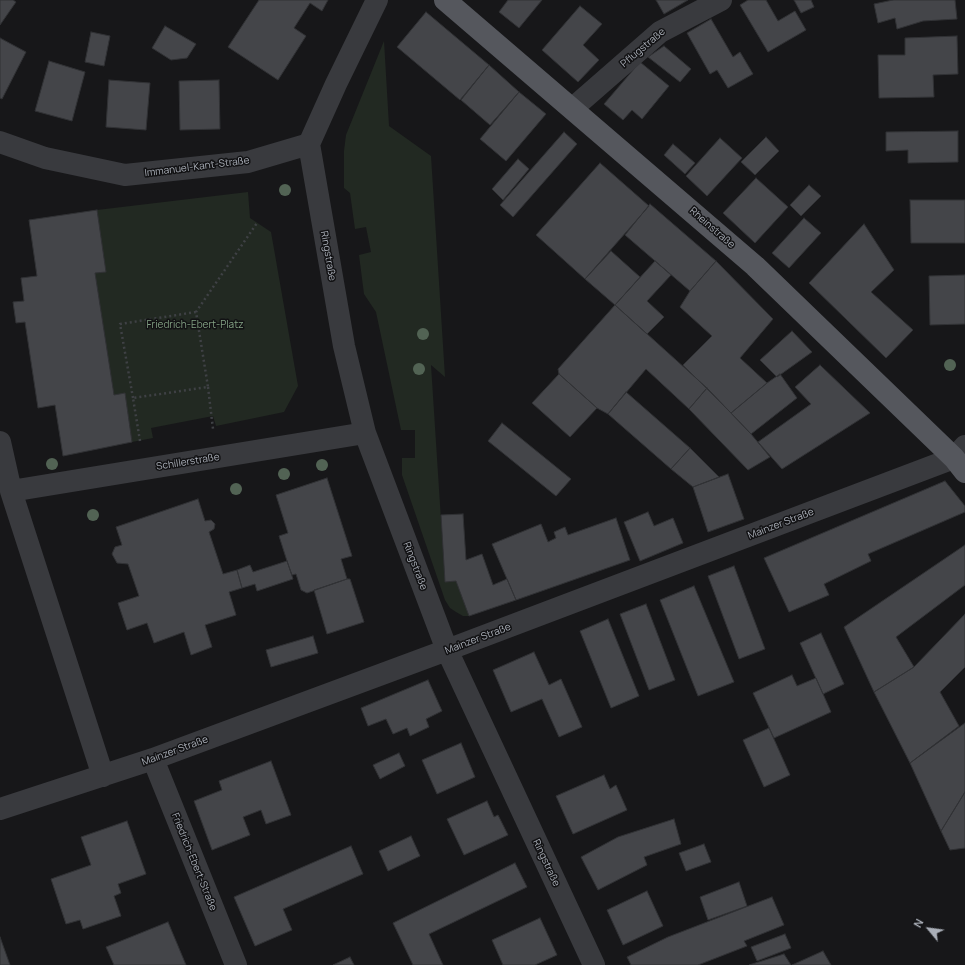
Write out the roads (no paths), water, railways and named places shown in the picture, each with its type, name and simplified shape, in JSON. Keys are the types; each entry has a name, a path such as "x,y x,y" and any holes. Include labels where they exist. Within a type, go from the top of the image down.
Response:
{"main road":[{"name":"Rheinstraße","path":"445,0 756,266 961,459"}],"street":[{"path":"309,144 336,84 377,0"},
{"name":"Pflugstraße","path":"573,108 660,32 721,0"},
{"name":"Immanuel-Kant-Straße","path":"0,142 45,158 124,175 248,162 309,144"},
{"name":"Ringstraße","path":"309,144 344,346 365,433 447,650 594,965"},
{"name":"Schillerstraße","path":"11,491 365,433"},
{"path":"0,442 11,491 103,776"},
{"name":"Mainzer Straße","path":"0,809 153,759 961,459"},
{"name":"Friedrich-Ebert-Straße","path":"153,759 236,965"}],"park label":[{"name":"Friedrich-Ebert-Platz","path":"195,325"}]}
